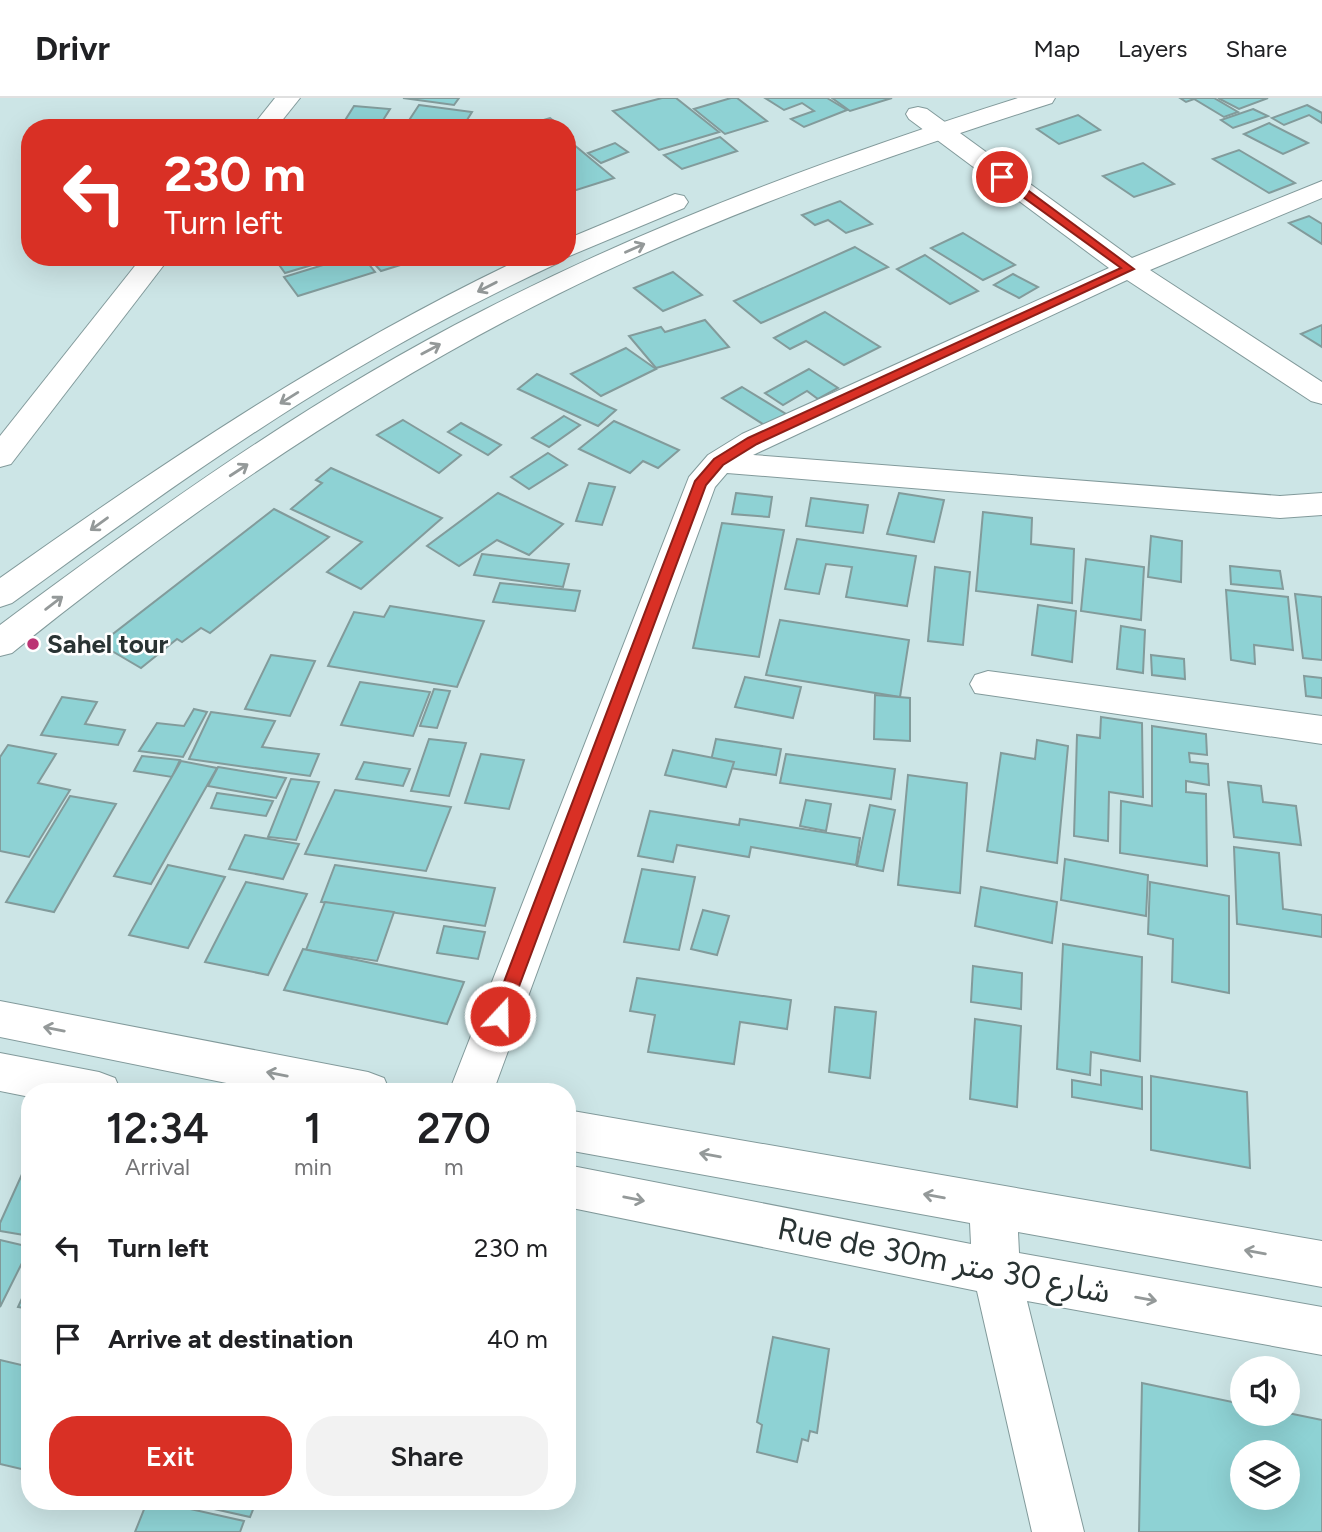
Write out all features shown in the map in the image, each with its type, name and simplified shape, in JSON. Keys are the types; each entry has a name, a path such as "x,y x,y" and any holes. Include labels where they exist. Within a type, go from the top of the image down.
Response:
{"street":[{"path":"270,119 288,98"},
{"path":"0,644 204,492 418,356 549,287 686,226 846,163 971,98"},
{"path":"832,143 1043,98"},
{"path":"929,122 1129,269 1322,396"},
{"path":"721,185 807,152"},
{"path":"474,1083 700,484 719,462 752,441 1129,269 1322,189"},
{"path":"576,245 696,194"},
{"path":"0,457 149,266"},
{"path":"0,595 172,472 376,344 530,266"},
{"path":"719,462 1280,507 1322,504"},
{"path":"988,684 1322,730"},
{"path":"0,1019 323,1083"},
{"path":"0,1072 54,1083"},
{"path":"576,1132 1322,1264"},
{"name":"Rue de 30m شارع 30 متر","path":"576,1188 996,1272 1322,1331"},
{"path":"993,1206 996,1272 1058,1532"}],"building":[{"path":"403,98 459,98 454,105"},
{"path":"662,98 676,98 719,132 659,150 613,111"},
{"path":"737,98 767,121 725,134 694,109"},
{"path":"765,98 827,98 847,110 804,127 791,119 814,111 802,103 784,110"},
{"path":"832,98 892,98 850,111"},
{"path":"1180,98 1214,98 1238,112 1224,117 1194,99 1186,102"},
{"path":"1218,98 1268,98 1239,109"},
{"path":"419,105 472,112 468,119 410,119"},
{"path":"1307,105 1322,113 1322,123 1309,115 1284,125 1272,118"},
{"path":"354,106 390,109 384,119 346,119"},
{"path":"1253,109 1268,116 1233,128 1221,120"},
{"path":"1078,115 1100,130 1059,144 1037,129"},
{"path":"1269,123 1308,143 1283,154 1244,134"},
{"path":"720,137 737,151 682,169 664,155"},
{"path":"615,143 628,152 601,163 588,153"},
{"path":"576,146 614,178 576,190"},
{"path":"1239,150 1295,183 1269,193 1213,159"},
{"path":"1143,163 1174,184 1134,197 1103,176"},
{"path":"840,201 872,224 846,233 828,220 815,225 802,215"},
{"path":"1309,216 1322,224 1322,244 1289,223"},
{"path":"963,233 1015,265 983,280 931,248"},
{"path":"855,247 888,267 761,323 734,301"},
{"path":"925,255 978,291 950,304 897,269"},
{"path":"280,266 309,266 285,273"},
{"path":"320,266 370,266 375,272 298,296 284,277"},
{"path":"376,266 397,266 381,271"},
{"path":"673,272 702,295 663,311 634,288"},
{"path":"1013,274 1038,287 1019,298 994,285"},
{"path":"825,312 880,347 844,365 806,341 790,349 774,338"},
{"path":"705,320 729,347 656,368 629,336 661,327 665,332"},
{"path":"1322,325 1322,347 1301,334"},
{"path":"626,348 656,369 601,396 571,374"},
{"path":"809,369 838,388 818,399 807,391 783,405 765,393"},
{"path":"537,374 616,410 598,426 518,389"},
{"path":"742,387 786,414 766,426 722,398"},
{"path":"564,416 580,425 549,447 532,438"},
{"path":"403,420 461,455 439,473 377,435"},
{"path":"614,421 679,450 658,468 643,461 630,473 579,449"},
{"path":"461,423 501,445 488,455 448,432"},
{"path":"548,453 567,465 529,489 511,477"},
{"path":"331,468 442,518 361,589 327,572 362,542 291,509 322,483 316,480"},
{"path":"589,483 615,487 602,525 576,521"},
{"path":"498,493 563,524 529,555 497,540 459,566 427,546"},
{"path":"736,493 772,497 769,517 732,514"},
{"path":"899,493 944,500 934,542 887,534"},
{"path":"811,498 868,505 863,533 806,526"},
{"path":"274,509 329,537 210,633 201,628 182,642 177,639 141,668 100,644"},
{"path":"983,512 1032,518 1031,544 1074,549 1072,603 976,591"},
{"path":"722,523 784,530 759,657 693,648"},
{"path":"1151,536 1182,541 1181,582 1148,577"},
{"path":"797,539 916,556 907,606 846,597 852,567 826,564 819,594 785,589"},
{"path":"482,554 569,564 563,587 474,575"},
{"path":"1086,559 1144,567 1141,620 1081,611"},
{"path":"1230,566 1280,571 1283,589 1231,584"},
{"path":"935,567 970,572 963,645 928,641"},
{"path":"500,583 580,591 575,611 493,602"},
{"path":"1226,590 1288,597 1293,650 1254,645 1255,664 1231,660"},
{"path":"1295,594 1322,597 1322,660 1303,658"},
{"path":"1038,605 1076,611 1072,662 1032,655"},
{"path":"390,606 484,621 457,687 328,666 354,612 384,617"},
{"path":"780,620 909,640 900,697 766,675"},
{"path":"1121,626 1145,630 1143,673 1117,669"},
{"path":"271,655 315,661 290,716 245,709"},
{"path":"1151,655 1184,659 1185,679 1152,675"},
{"path":"1304,676 1322,678 1322,698 1306,696"},
{"path":"745,677 801,687 793,718 735,707"},
{"path":"360,682 430,692 413,736 341,725"},
{"path":"434,689 450,691 437,728 420,726"},
{"path":"875,695 910,698 910,741 874,739"},
{"path":"62,697 97,702 85,724 125,730 118,745 41,735"},
{"path":"194,709 207,712 183,757 139,751 157,723 184,726"},
{"path":"211,712 275,721 262,747 319,754 310,776 189,759"},
{"path":"1101,717 1142,723 1143,797 1109,792 1108,841 1074,836 1077,735 1100,738"},
{"path":"1152,726 1206,734 1207,755 1189,753 1190,762 1208,764 1209,785 1186,781 1186,792 1206,794 1207,866 1120,853 1121,801 1152,806"},
{"path":"429,739 466,743 449,796 411,791"},
{"path":"716,739 781,749 776,775 710,765"},
{"path":"1037,740 1068,746 1057,863 987,851 1001,753 1035,759"},
{"path":"8,745 56,754 38,783 70,790 29,857 0,851 0,757"},
{"path":"673,750 734,762 726,787 665,775"},
{"path":"481,754 524,760 509,809 465,803"},
{"path":"786,754 895,769 891,799 780,783"},
{"path":"142,756 180,760 172,777 134,771"},
{"path":"181,761 217,768 151,884 114,876"},
{"path":"364,762 410,769 403,786 356,779"},
{"path":"218,767 286,778 276,798 208,786"},
{"path":"908,775 967,783 960,893 898,885"},
{"path":"291,779 319,782 296,840 268,837"},
{"path":"1228,782 1261,786 1263,802 1296,806 1301,845 1234,837"},
{"path":"335,790 451,807 426,871 305,854"},
{"path":"217,793 273,801 266,816 211,808"},
{"path":"70,796 116,804 54,912 6,902"},
{"path":"806,800 831,804 826,831 800,826"},
{"path":"870,805 895,810 883,871 857,866"},
{"path":"650,811 739,825 740,819 860,838 856,865 751,847 749,857 677,845 673,862 638,856"},
{"path":"245,835 299,844 283,879 229,869"},
{"path":"1234,847 1279,853 1283,909 1322,915 1322,937 1237,924"},
{"path":"1065,859 1148,875 1146,916 1061,900"},
{"path":"168,865 225,877 188,948 129,935"},
{"path":"335,865 495,888 485,926 321,902"},
{"path":"642,869 695,877 679,950 624,942"},
{"path":"246,882 307,894 268,975 205,962"},
{"path":"1150,882 1229,896 1229,993 1172,982 1173,939 1148,934"},
{"path":"981,887 1057,902 1052,943 975,926"},
{"path":"325,902 394,912 377,961 306,950"},
{"path":"703,910 729,916 717,955 691,949"},
{"path":"444,926 485,932 478,959 437,953"},
{"path":"1063,944 1142,957 1140,1061 1091,1052 1090,1075 1057,1069"},
{"path":"303,949 464,982 447,1024 284,990"},
{"path":"973,966 1022,973 1021,1009 971,1002"},
{"path":"637,978 791,1000 787,1029 740,1022 734,1064 648,1052 655,1015 630,1011"},
{"path":"835,1007 876,1012 870,1078 829,1072"},
{"path":"975,1019 1021,1026 1017,1107 970,1099"},
{"path":"1101,1070 1142,1077 1142,1109 1072,1097 1072,1080 1101,1085"},
{"path":"1151,1076 1247,1092 1250,1168 1151,1150"},
{"path":"21,1176 21,1234 0,1231 0,1223"},
{"path":"0,1240 21,1245 21,1265 0,1307"},
{"path":"773,1337 829,1349 817,1433 810,1431 808,1441 802,1439 797,1462 757,1452 762,1425 757,1422"},
{"path":"0,1360 21,1365 21,1469 0,1464"},
{"path":"1142,1383 1230,1401 1230,1426 1300,1426 1300,1415 1322,1420 1322,1532 1139,1532"},
{"path":"144,1510 195,1510 244,1521 240,1532 135,1532"},
{"path":"219,1510 253,1510 250,1517"}],"place":[{"name":"Sahel tour","path":"33,644"}],"route":[{"path":"500,1016 700,484 719,462 752,441 1129,269 1002,177"}]}
